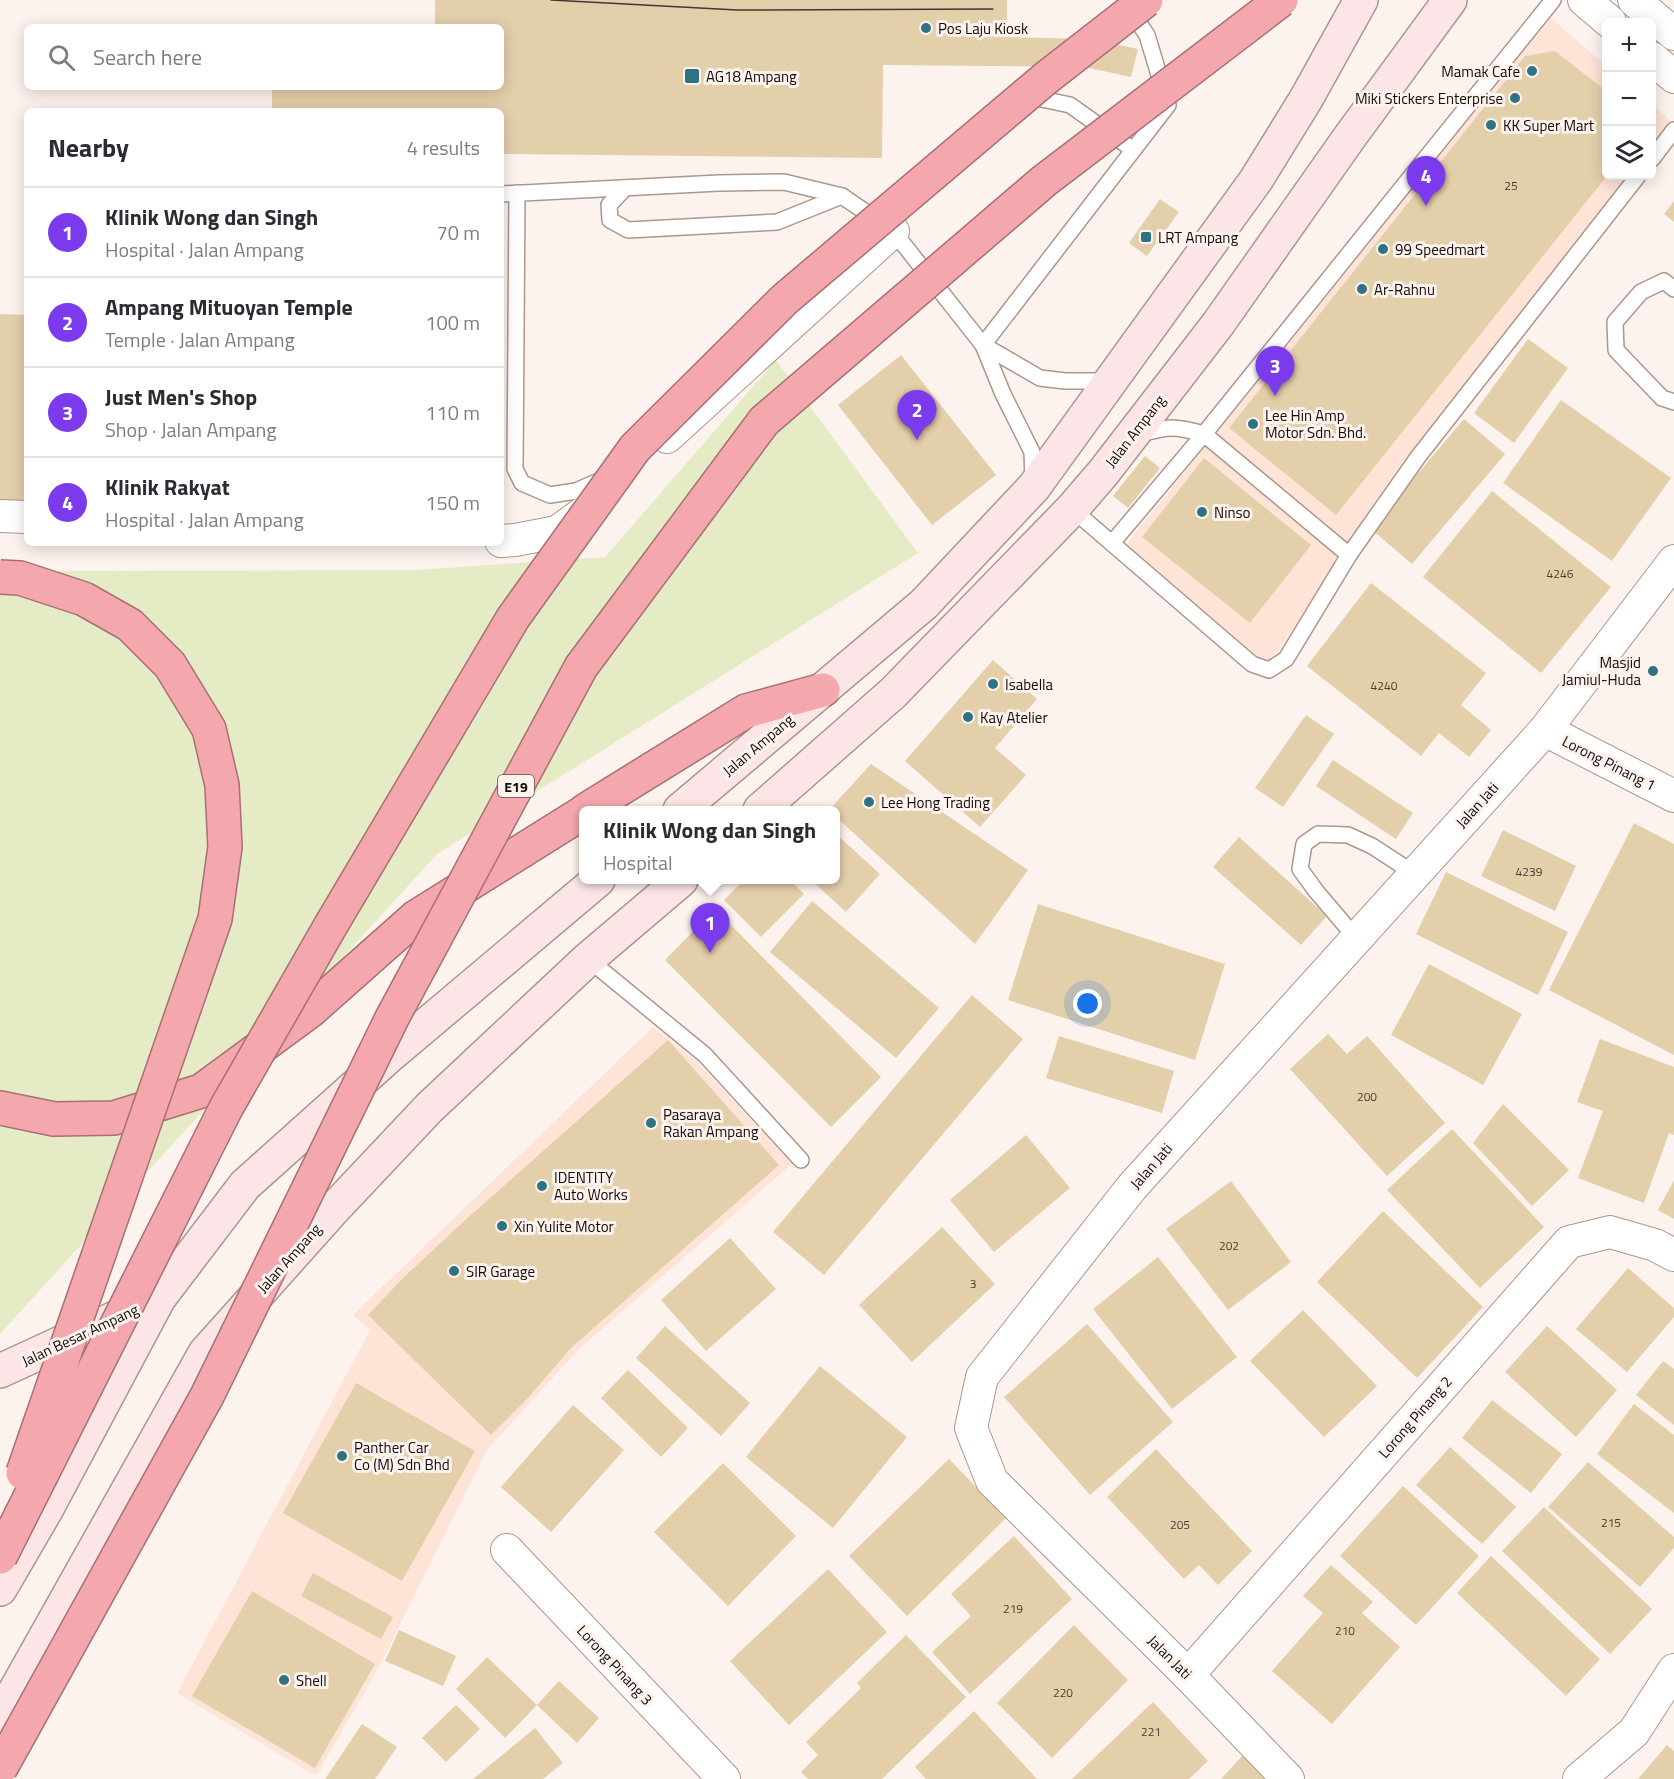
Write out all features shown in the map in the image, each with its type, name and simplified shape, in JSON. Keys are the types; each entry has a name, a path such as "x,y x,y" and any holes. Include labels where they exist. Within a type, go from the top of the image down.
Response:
{"highway":[{"path":"0,1557 226,1108 255,1057 513,618 635,448 785,299 1046,78 1146,0"},
{"name":"E19","path":"0,1768 207,1396 392,1018 581,667 764,420 1044,181 1281,0"},
{"path":"0,577 20,578 84,599 130,625 170,665 208,729 222,785 225,847 214,919 0,1540"},
{"path":"593,806 746,711 823,690"},
{"path":"0,1108 54,1119 114,1118 201,1091 310,1011 416,917 579,815"}],"main road":[{"name":"Jalan Ampang","path":"685,806 924,604 1034,487 1256,180 1306,99 1361,0"},
{"name":"Jalan Ampang","path":"765,806 893,693 1072,508 1218,324 1349,138 1455,3"},
{"path":"0,1588 46,1510 159,1298 245,1185 388,1057 592,884"},
{"name":"Jalan Ampang","path":"0,1718 204,1353 331,1212 429,1108 588,959 675,884"},
{"name":"Jalan Besar Ampang","path":"0,1371 159,1298"}],"street":[{"path":"1584,0 1605,18"},
{"path":"1634,0 1674,34"},
{"path":"1656,61 1674,77"},
{"path":"504,541 557,532 592,507 892,231"},
{"path":"0,516 24,517"},
{"name":"Jalan Jati","path":"1288,1779 1188,1675 992,1480 971,1428 982,1377 1132,1187 1545,730 1674,561"},
{"name":"Lorong Pinang 1","path":"1545,730 1674,796"},
{"name":"Lorong Pinang 2","path":"1188,1675 1569,1242 1610,1232 1655,1245 1674,1255"},
{"name":"Lorong Pinang 3","path":"507,1550 724,1779"},
{"path":"1579,1779 1634,1732 1674,1670"}],"lane":[{"path":"983,345 1168,105 1147,35 1124,0"},
{"path":"1112,543 1204,434 1552,0"},
{"path":"892,231 996,104 1030,95 1070,105 1132,149"},
{"path":"1656,154 1674,130"},
{"path":"1072,508 1252,664 1269,670 1286,659 1349,555 1418,457 1635,180"},
{"path":"504,194 784,182 842,196 892,231 983,345 1032,452 1034,487"},
{"path":"625,188 609,205 610,220 628,230 777,222 842,196"},
{"path":"517,194 515,469 522,483 550,495 576,491 638,463"},
{"path":"1674,289 1664,281 1641,292 1615,322 1616,350 1662,398 1674,402"},
{"path":"983,345 1040,378 1065,381 1110,381"},
{"path":"1130,437 1160,428 1180,427 1204,434 1349,555"},
{"path":"1356,938 1300,869 1304,844 1317,834 1348,835 1372,846 1415,874"},
{"path":"588,959 705,1055 801,1160"}],"shaded area":[{"path":"1551,18 1602,63 1602,180 1624,180 1397,469 1279,650 1269,659 1257,657 1127,544"},
{"path":"1656,108 1670,120 1656,139"},
{"path":"653,1027 695,1060 792,1164 579,1349 487,1450 379,1667 316,1776 177,1693 370,1330 353,1315"}],"green space":[{"path":"776,360 918,553 437,854 0,1334 0,571 415,570 605,557"}],"building":[{"name":"AG18 Ampang","path":"435,0 1007,0 1007,37 1091,39 1138,49 1131,77 1085,67 883,65 882,158 504,154 504,108 272,108 272,90 504,90 504,24 435,24"},
{"path":"1555,51 1602,88 1604,180 1336,515 1229,428 1525,56"},
{"path":"1160,199 1179,212 1147,256 1129,243"},
{"path":"1674,201 1674,222 1664,214"},
{"path":"0,314 24,315 24,504 0,503"},
{"path":"1528,339 1568,368 1514,443 1474,413"},
{"path":"901,355 996,475 932,525 838,405"},
{"path":"1561,400 1671,478 1612,561 1503,483"},
{"path":"1464,419 1505,454 1412,564 1371,529"},
{"path":"1145,456 1160,468 1128,508 1113,496"},
{"path":"1204,458 1311,545 1250,623 1142,537"},
{"path":"1492,491 1611,587 1541,673 1423,577"},
{"path":"1371,583 1486,673 1461,705 1491,730 1469,757 1439,733 1421,756 1307,666"},
{"path":"993,660 1037,699 995,748 1026,775 980,827 905,761"},
{"path":"1306,715 1334,734 1283,807 1255,788"},
{"path":"1333,760 1413,813 1396,839 1316,786"},
{"path":"871,764 1028,870 975,944 840,821 840,806 833,806"},
{"path":"1634,823 1674,844 1674,1055 1549,990"},
{"path":"1503,830 1576,866 1555,911 1481,876"},
{"path":"1239,837 1327,916 1301,945 1213,867"},
{"path":"840,838 880,874 846,912 815,884 840,884"},
{"path":"1446,872 1568,932 1538,995 1416,934"},
{"path":"740,884 794,884 804,894 761,937 724,900"},
{"path":"812,901 939,1008 896,1058 770,952"},
{"path":"1038,904 1225,964 1195,1060 1008,1000"},
{"path":"715,909 881,1077 831,1127 665,960"},
{"path":"1429,964 1522,1014 1483,1085 1391,1035"},
{"path":"972,995 1023,1039 824,1275 773,1232"},
{"path":"1328,1034 1347,1054 1367,1036 1445,1123 1387,1176 1290,1069"},
{"path":"1059,1036 1174,1071 1162,1113 1046,1078"},
{"path":"1600,1039 1674,1067 1674,1135 1669,1133 1644,1203 1578,1178 1603,1111 1577,1102"},
{"path":"668,1040 779,1165 571,1348 526,1400 491,1435 368,1315 402,1279 462,1223"},
{"path":"1503,1104 1569,1170 1532,1206 1473,1143"},
{"path":"1452,1129 1544,1227 1480,1288 1387,1190"},
{"path":"1026,1135 1070,1188 994,1252 950,1200"},
{"path":"1674,1180 1674,1219 1658,1210"},
{"path":"1231,1181 1291,1262 1228,1310 1166,1229"},
{"path":"1383,1211 1483,1307 1417,1378 1317,1282"},
{"path":"942,1227 995,1284 912,1362 859,1305"},
{"path":"730,1238 776,1289 706,1351 661,1300"},
{"path":"1158,1257 1237,1357 1172,1409 1093,1309"},
{"path":"1628,1268 1674,1308 1674,1317 1627,1372 1576,1329"},
{"path":"1303,1310 1377,1386 1324,1437 1250,1361"},
{"path":"1087,1324 1173,1422 1090,1495 1004,1397"},
{"path":"665,1326 750,1403 721,1436 636,1358"},
{"path":"1547,1326 1617,1390 1576,1437 1505,1372"},
{"path":"1663,1361 1674,1369 1674,1425 1636,1395"},
{"path":"820,1366 907,1437 833,1528 746,1457"},
{"path":"628,1370 688,1428 661,1457 601,1398"},
{"path":"356,1383 475,1451 402,1581 283,1513"},
{"path":"1492,1400 1562,1454 1531,1493 1462,1438"},
{"path":"1634,1404 1674,1435 1674,1513 1597,1454"},
{"path":"573,1405 624,1450 551,1532 501,1487"},
{"path":"1450,1447 1516,1507 1482,1544 1416,1485"},
{"path":"1156,1449 1252,1551 1218,1585 1199,1565 1184,1579 1107,1497"},
{"path":"949,1459 1006,1518 907,1616 849,1556"},
{"path":"1588,1462 1674,1537 1674,1548 1640,1587 1548,1507"},
{"path":"723,1463 796,1536 728,1606 654,1532"},
{"path":"1403,1486 1479,1556 1416,1625 1340,1556"},
{"path":"1544,1507 1652,1609 1610,1654 1502,1551"},
{"path":"1014,1536 1072,1599 970,1694 932,1652 971,1616 951,1594"},
{"path":"1491,1556 1600,1659 1566,1696 1457,1593"},
{"path":"1331,1565 1373,1602 1362,1613 1400,1647 1332,1724 1272,1671 1323,1613 1303,1596"},
{"path":"828,1569 887,1632 789,1725 730,1661"},
{"path":"313,1573 393,1617 381,1639 301,1596"},
{"name":"Shell","path":"252,1591 375,1664 315,1768 192,1696"},
{"path":"1074,1625 1128,1680 1052,1758 997,1703"},
{"path":"399,1630 456,1656 443,1686 385,1661"},
{"path":"906,1635 966,1697 882,1779 808,1779 801,1772 818,1755 806,1742 861,1688 857,1683"},
{"path":"487,1657 537,1705 505,1738 456,1689"},
{"path":"559,1681 599,1718 577,1743 537,1705"},
{"path":"1153,1702 1208,1761 1189,1779 1072,1779"},
{"path":"456,1705 480,1729 446,1762 422,1738"},
{"path":"974,1711 1037,1779 926,1779 915,1767"},
{"path":"362,1724 397,1747 375,1779 325,1779"},
{"path":"535,1728 563,1763 543,1779 473,1779"},
{"path":"1667,1745 1674,1751 1674,1779 1638,1779"},
{"path":"1244,1754 1270,1779 1221,1779"}],"tram line":[{"path":"551,0 737,10 993,9"}],"place":[{"name":"Pos Laju Kiosk","path":"926,28"},
{"name":"Mamak Cafe","path":"1532,71"},
{"name":"AG18 Ampang","path":"692,76"},
{"name":"Miki Stickers Enterprise","path":"1515,98"},
{"name":"KK Super Mart","path":"1491,125"},
{"name":"Klinik Rakyat","path":"1426,206"},
{"name":"LRT Ampang","path":"1146,237"},
{"name":"99 Speedmart","path":"1383,249"},
{"name":"Ar-Rahnu","path":"1362,289"},
{"name":"Just Men's Shop","path":"1275,396"},
{"name":"Lee Hin Amp Motor Sdn. Bhd.","path":"1253,424"},
{"name":"Ampang Mituoyan Temple","path":"917,440"},
{"name":"Ninso","path":"1202,512"},
{"name":"Masjid Jamiul-Huda","path":"1653,671"},
{"name":"Isabella","path":"993,684"},
{"name":"Kay Atelier","path":"968,717"},
{"name":"Lee Hong Trading","path":"869,802"},
{"name":"Klinik Wong dan Singh","path":"710,953"},
{"name":"Pasaraya Rakan Ampang","path":"651,1123"},
{"name":"IDENTITY Auto Works","path":"542,1186"},
{"name":"Xin Yulite Motor","path":"502,1226"},
{"name":"SIR Garage","path":"454,1271"},
{"name":"Panther Car Co (M) Sdn Bhd","path":"342,1456"},
{"name":"Shell","path":"284,1680"}]}
